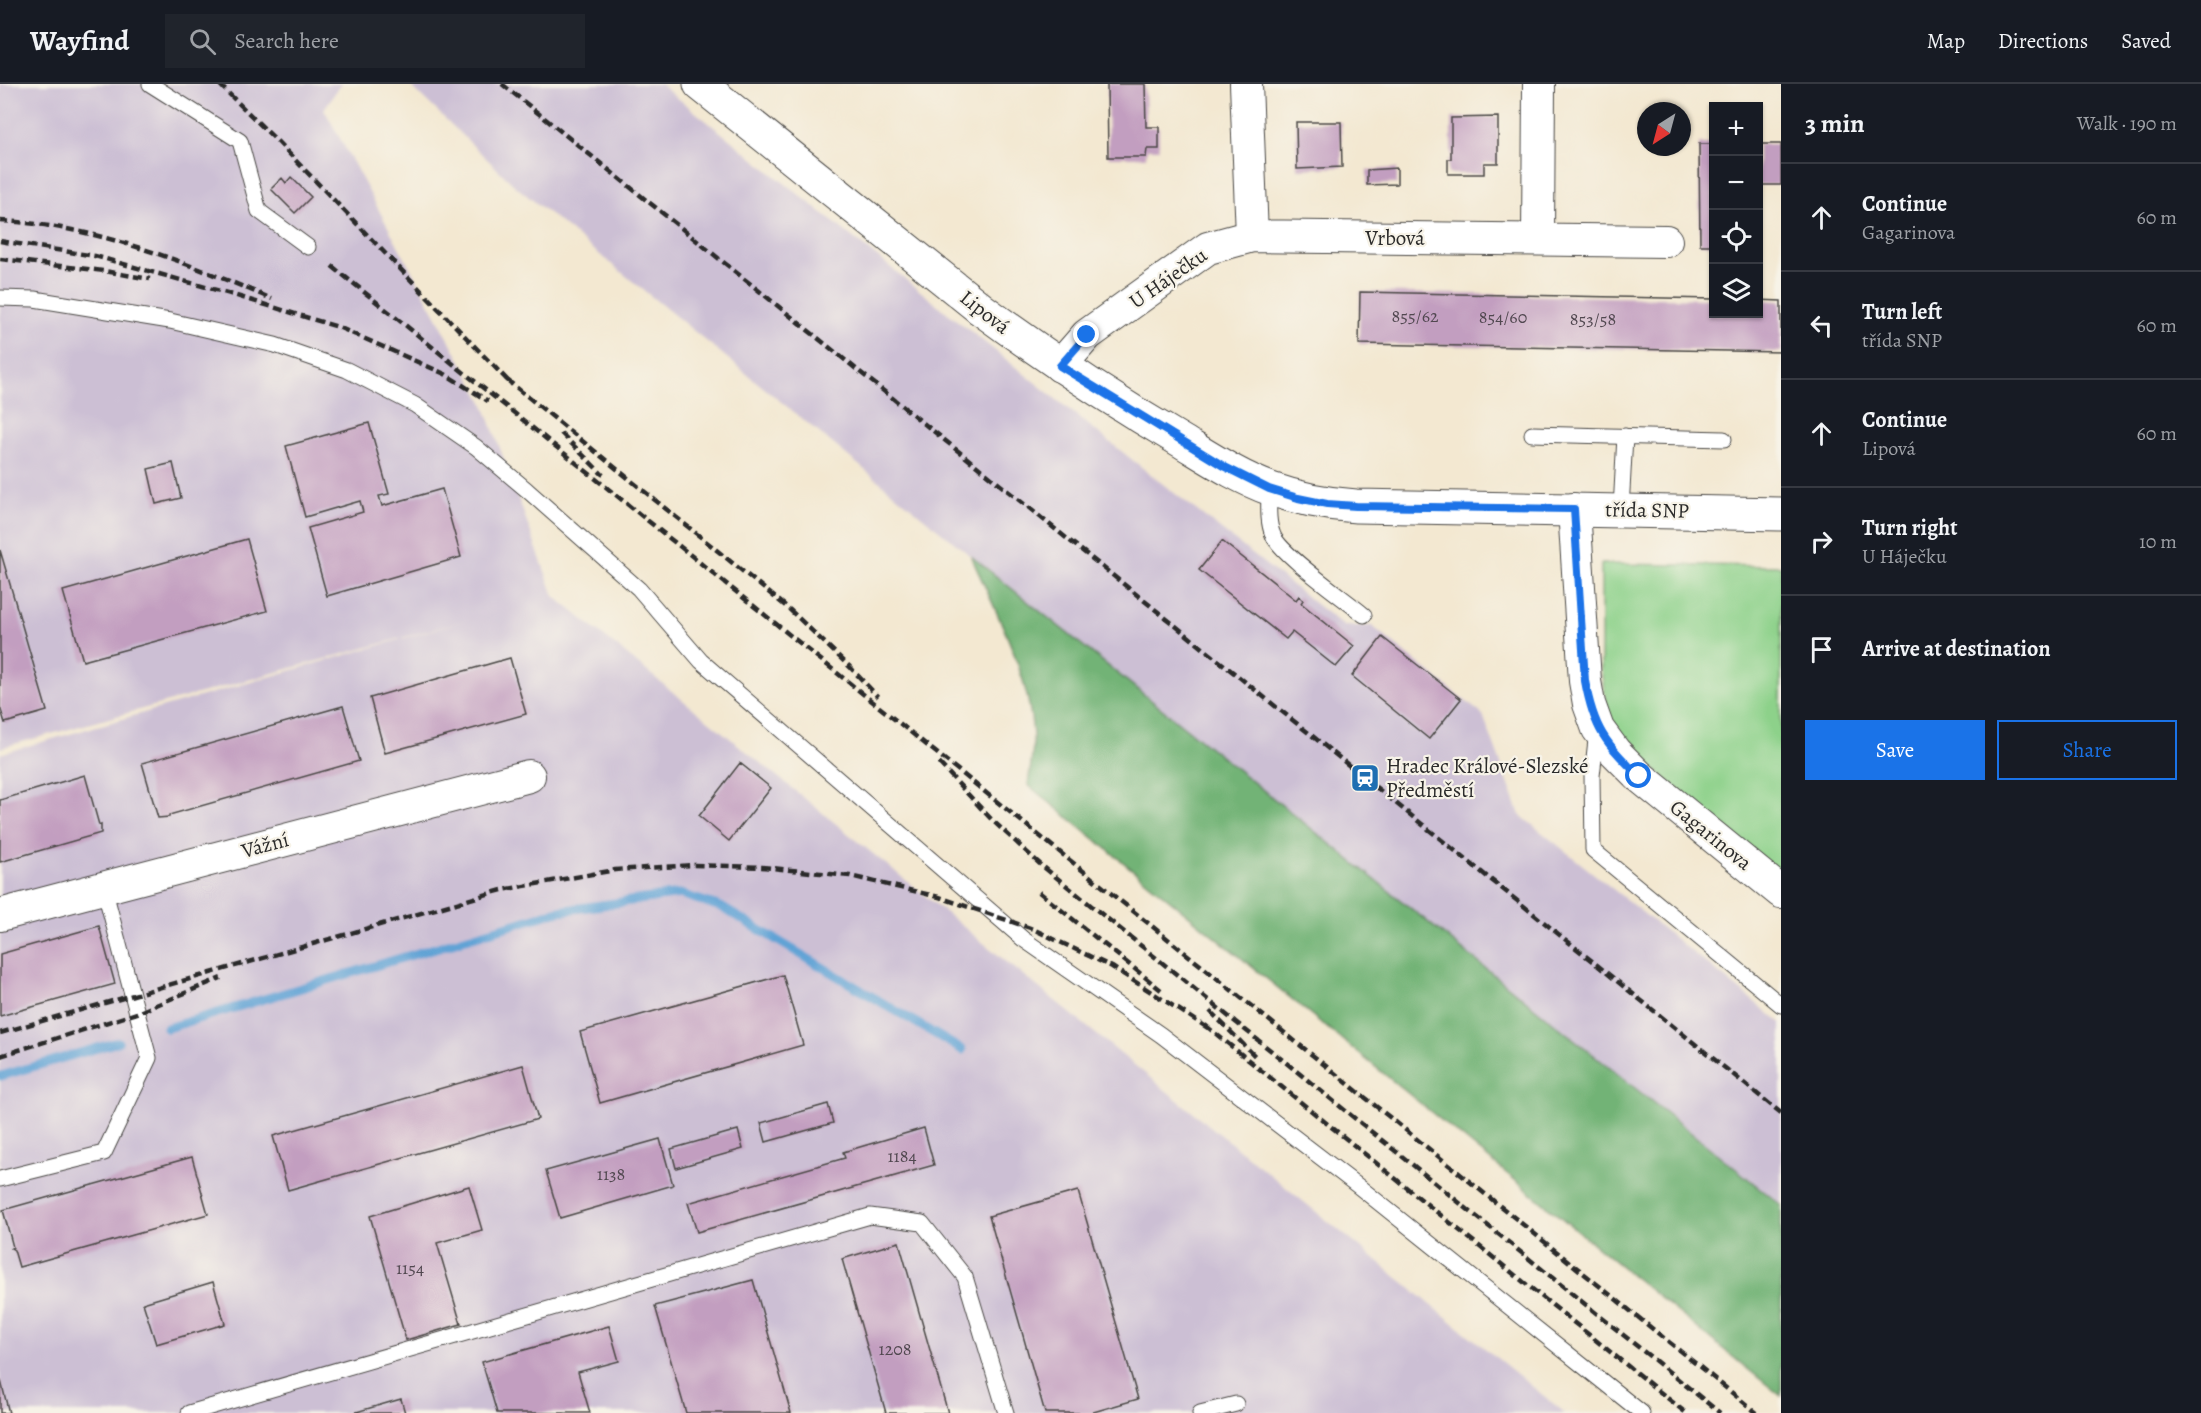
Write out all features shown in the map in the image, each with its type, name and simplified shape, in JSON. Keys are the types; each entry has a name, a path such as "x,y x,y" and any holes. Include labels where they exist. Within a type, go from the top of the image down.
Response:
{"street":[{"name":"Lipová","path":"700,84 981,309 1060,366 1216,462 1283,493"},
{"path":"1246,84 1252,236"},
{"path":"1538,238 1539,84"},
{"name":"U Háječku","path":"1060,366 1087,335 1208,248 1252,236"},
{"name":"Vrbová","path":"1252,236 1666,241"},
{"name":"třída SNP","path":"1283,493 1327,504 1356,506 1781,513"},
{"name":"Gagarinova","path":"1574,509 1585,681 1589,704 1598,729 1615,752 1639,776 1781,892"},
{"name":"Vážní","path":"0,915 529,776"}],"lane":[{"path":"150,84 240,141 259,211 308,247"},
{"path":"0,298 34,299 170,321 275,345 347,370 424,411 476,447 527,490 639,589 700,661 1023,939 1171,1043 1358,1186 1642,1413"},
{"path":"1532,434 1724,439"},
{"path":"1622,509 1625,436"},
{"path":"1283,493 1269,516 1273,536 1286,552 1364,615"},
{"path":"1598,729 1592,776 1593,850 1781,1005"},
{"path":"0,1179 104,1153 148,1058 104,888"},
{"path":"189,1413 870,1216 922,1222 965,1277 1006,1413"},
{"path":"1200,1413 1236,1404"}],"shaded area":[{"path":"0,84 341,84 324,109 483,402 554,596 1565,1413 0,1413 0,754 471,619 0,748"},
{"path":"409,84 660,84 1344,626 1372,626 1483,715 1520,815 1781,1023 1781,1205 971,556 514,185"}],"green space":[{"path":"971,556 1781,1205 1781,1396 1028,785 1033,735 1025,688 1001,621"},
{"path":"1601,564 1781,566 1781,874 1646,763 1621,735 1608,714 1601,670"}],"building":[{"path":"1107,84 1145,84 1146,127 1159,127 1159,149 1147,149 1146,157 1108,157"},
{"path":"1498,117 1498,163 1484,163 1484,174 1448,174 1448,159 1451,159 1451,118"},
{"path":"1296,122 1341,122 1342,167 1297,169"},
{"path":"1699,144 1709,144 1709,245 1700,245"},
{"path":"1763,144 1781,144 1781,185 1763,185"},
{"path":"1397,168 1397,184 1367,185 1367,170"},
{"path":"291,177 311,197 295,213 271,189 282,178 286,183"},
{"path":"1360,292 1709,299 1709,318 1763,318 1763,300 1781,301 1781,352 1359,344"},
{"path":"369,423 389,494 379,496 382,506 442,489 461,557 327,596 308,528 363,512 360,501 305,517 286,446"},
{"path":"173,463 181,498 156,504 148,469"},
{"path":"247,539 267,611 83,661 63,591"},
{"path":"1222,541 1296,600 1299,596 1303,600 1301,603 1354,646 1336,667 1292,632 1286,639 1199,570"},
{"path":"0,550 47,711 5,723 0,707"},
{"path":"1382,637 1461,699 1429,739 1352,676"},
{"path":"510,658 526,714 385,753 370,698"},
{"path":"343,706 359,761 169,815 169,817 158,818 142,763"},
{"path":"740,763 771,788 729,841 699,816"},
{"path":"85,775 99,825 101,824 101,833 0,862 0,800"},
{"path":"99,926 115,984 0,1016 0,954"},
{"path":"783,975 803,1045 600,1103 580,1032"},
{"path":"523,1065 538,1119 288,1190 273,1136"},
{"path":"828,1104 833,1123 766,1142 761,1123"},
{"path":"924,1128 934,1165 697,1232 688,1203 845,1158 843,1152"},
{"path":"738,1130 743,1149 676,1168 671,1149"},
{"path":"660,1139 673,1185 560,1218 546,1171"},
{"path":"192,1157 208,1214 19,1267 14,1250 11,1248 13,1247 3,1210"},
{"path":"469,1186 482,1230 437,1243 461,1324 406,1340 370,1216"},
{"path":"1078,1191 1138,1399 1090,1413 1045,1413 989,1216"},
{"path":"899,1242 948,1413 886,1413 842,1259"},
{"path":"753,1280 791,1413 686,1413 655,1306"},
{"path":"213,1282 225,1324 156,1344 143,1303"},
{"path":"609,1326 619,1361 578,1372 590,1413 497,1413 482,1362"},
{"path":"1,1381 9,1413 0,1413"},
{"path":"401,1399 405,1413 356,1413 356,1412"}],"waterway":[{"path":"167,1028 559,911 680,894 721,907 962,1050"},
{"path":"1,1076 118,1042"}],"railway":[{"path":"219,84 277,141 512,385"},
{"path":"502,84 1781,1113"},
{"path":"0,221 35,224 105,238 173,259 272,299"},
{"path":"0,241 95,256 338,327 445,374 488,401"},
{"path":"0,259 104,271 150,279"},
{"path":"332,266 1757,1413"},
{"path":"506,379 788,608 878,697"},
{"path":"561,433 603,475"},
{"path":"939,763 992,820 1041,865 1720,1413"},
{"path":"0,1033 502,890 615,870 694,865 762,867 850,876 939,897 1033,929 1112,967 1211,1030"},
{"path":"1039,892 1161,990"},
{"path":"0,1056 137,1013 221,978"},
{"path":"1210,1011 1257,1058"},
{"path":"1205,1025 1686,1413"}],"place":[{"name":"Hradec Králové-Slezské Předměstí","path":"1365,778"}],"route":[{"path":"1087,335 1060,366 1168,434 1269,489 1327,504 1356,506 1574,509 1585,681 1589,704 1598,729 1615,752 1639,776"}]}
